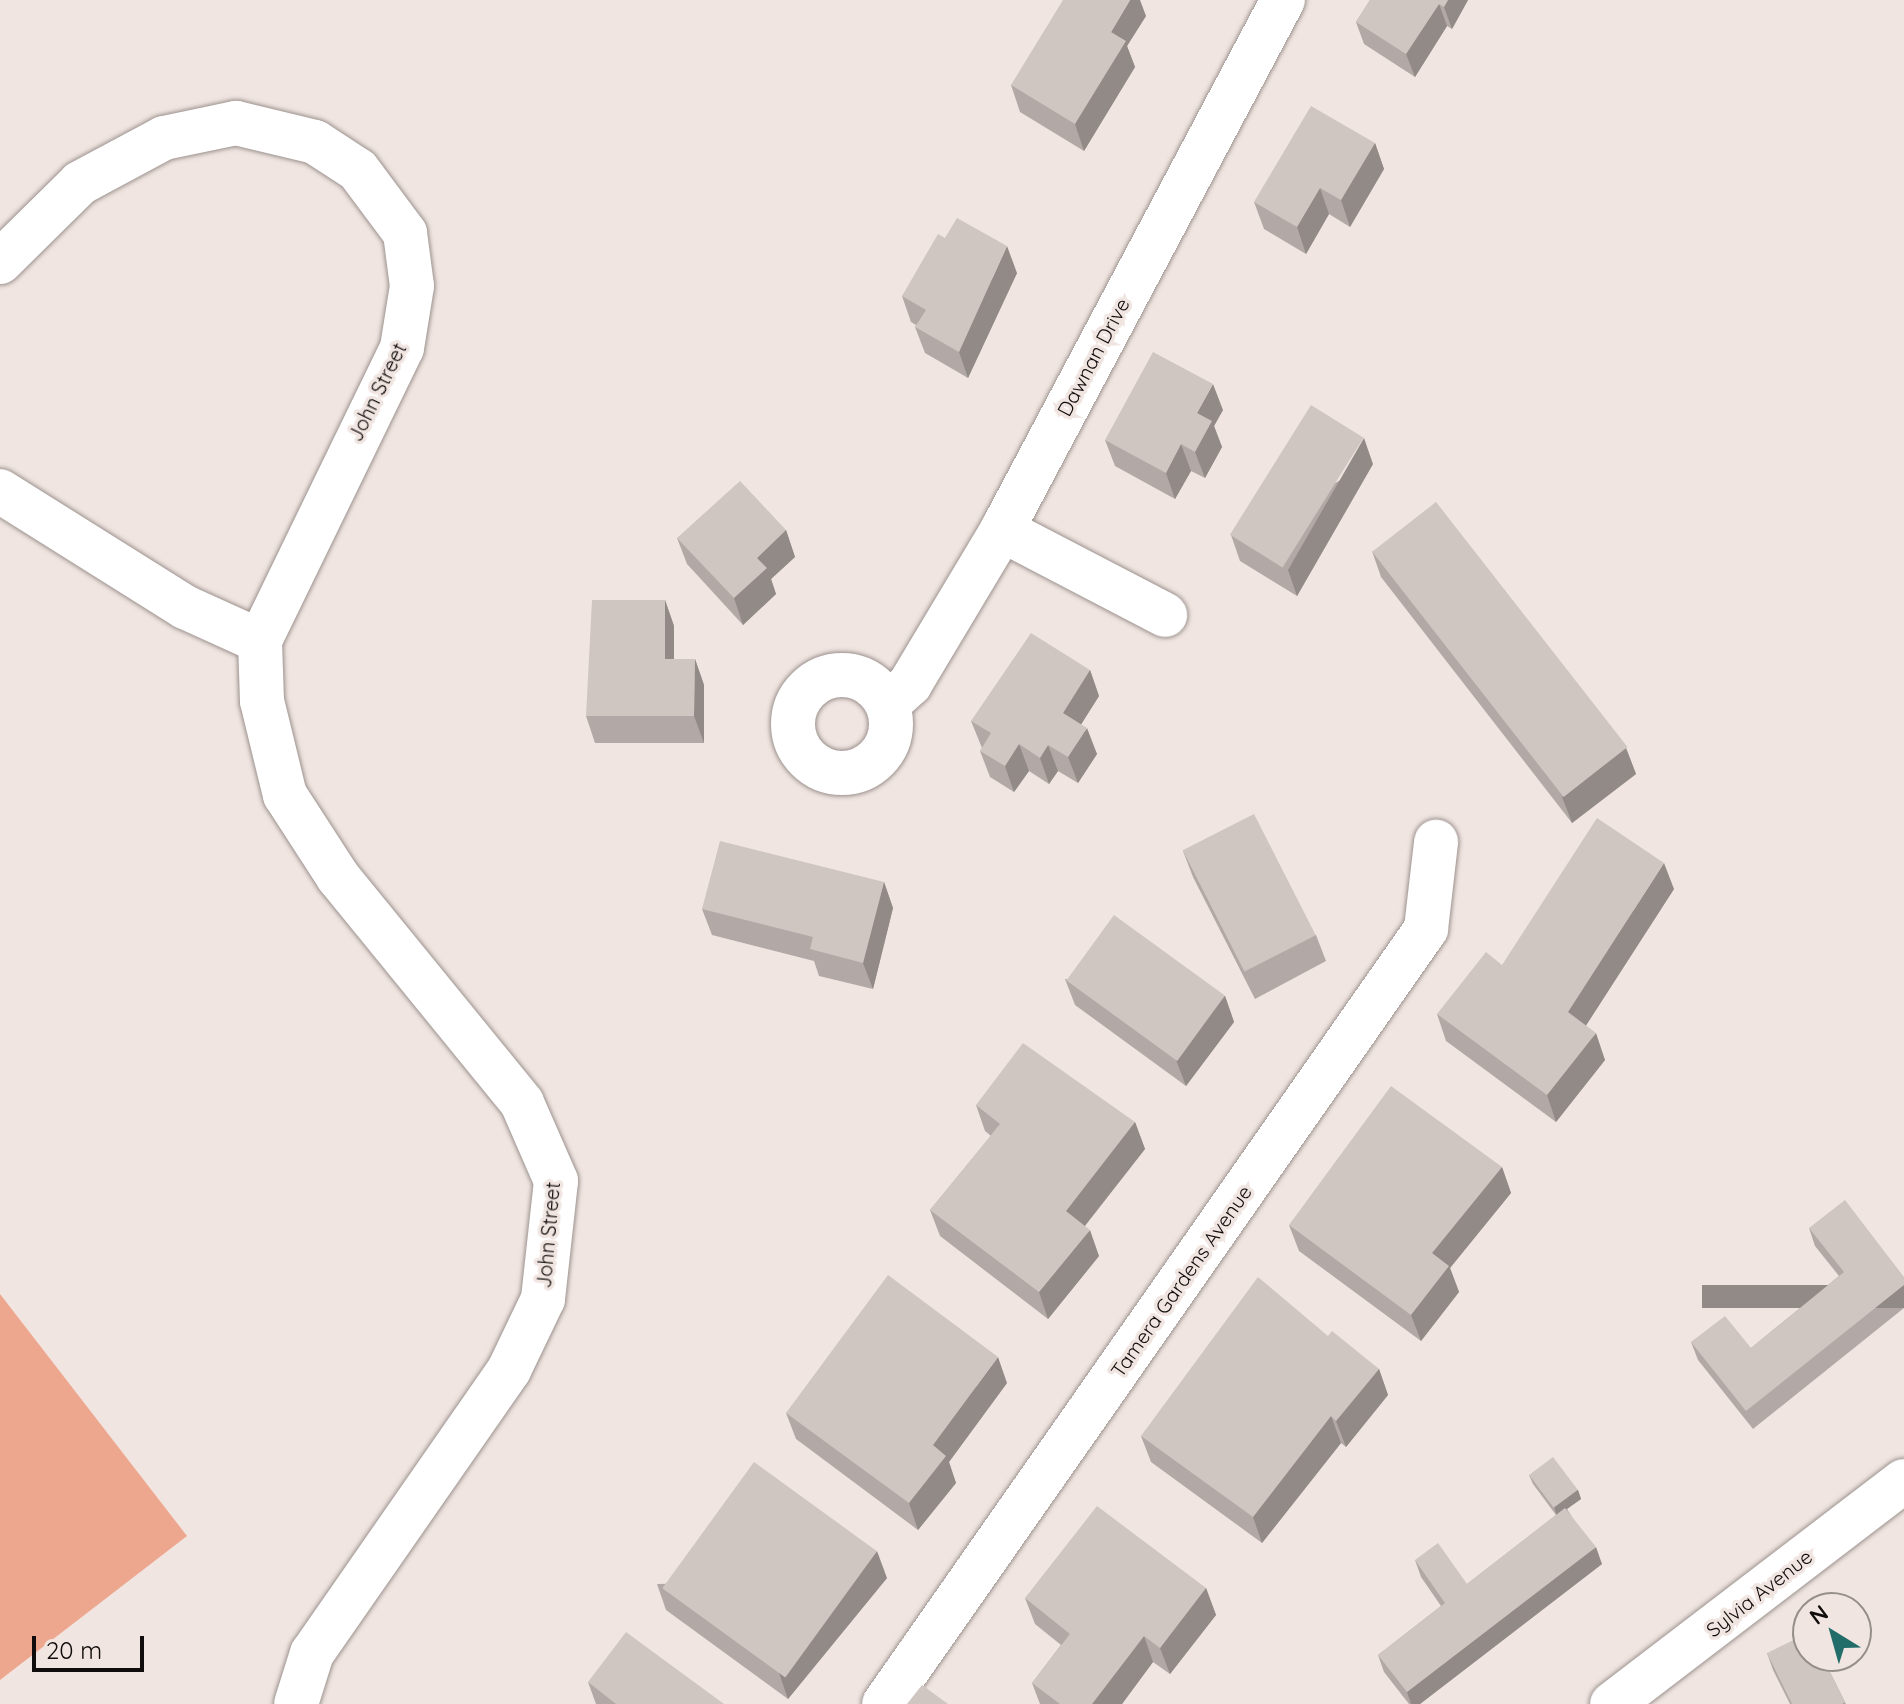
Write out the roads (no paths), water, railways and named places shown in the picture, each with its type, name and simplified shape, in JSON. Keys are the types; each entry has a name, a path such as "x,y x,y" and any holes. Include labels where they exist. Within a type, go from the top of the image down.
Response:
{"street":[{"name":"Dawnan Drive","path":"888,704 910,684 1002,530 1283,0"},
{"name":"John Street","path":"0,262 80,183 164,138 236,123 315,142 358,170 405,233 412,286 402,348 260,641 262,701 285,795 338,877 522,1103 556,1181 543,1299 509,1370 312,1653 296,1704"},
{"path":"0,491 185,607 260,641"},
{"path":"1002,530 1165,615"},
{"name":"Tamera Gardens Avenue","path":"884,1704 1426,929 1436,842"},
{"name":"Sylvia Avenue","path":"1632,1698 1904,1481"}]}
